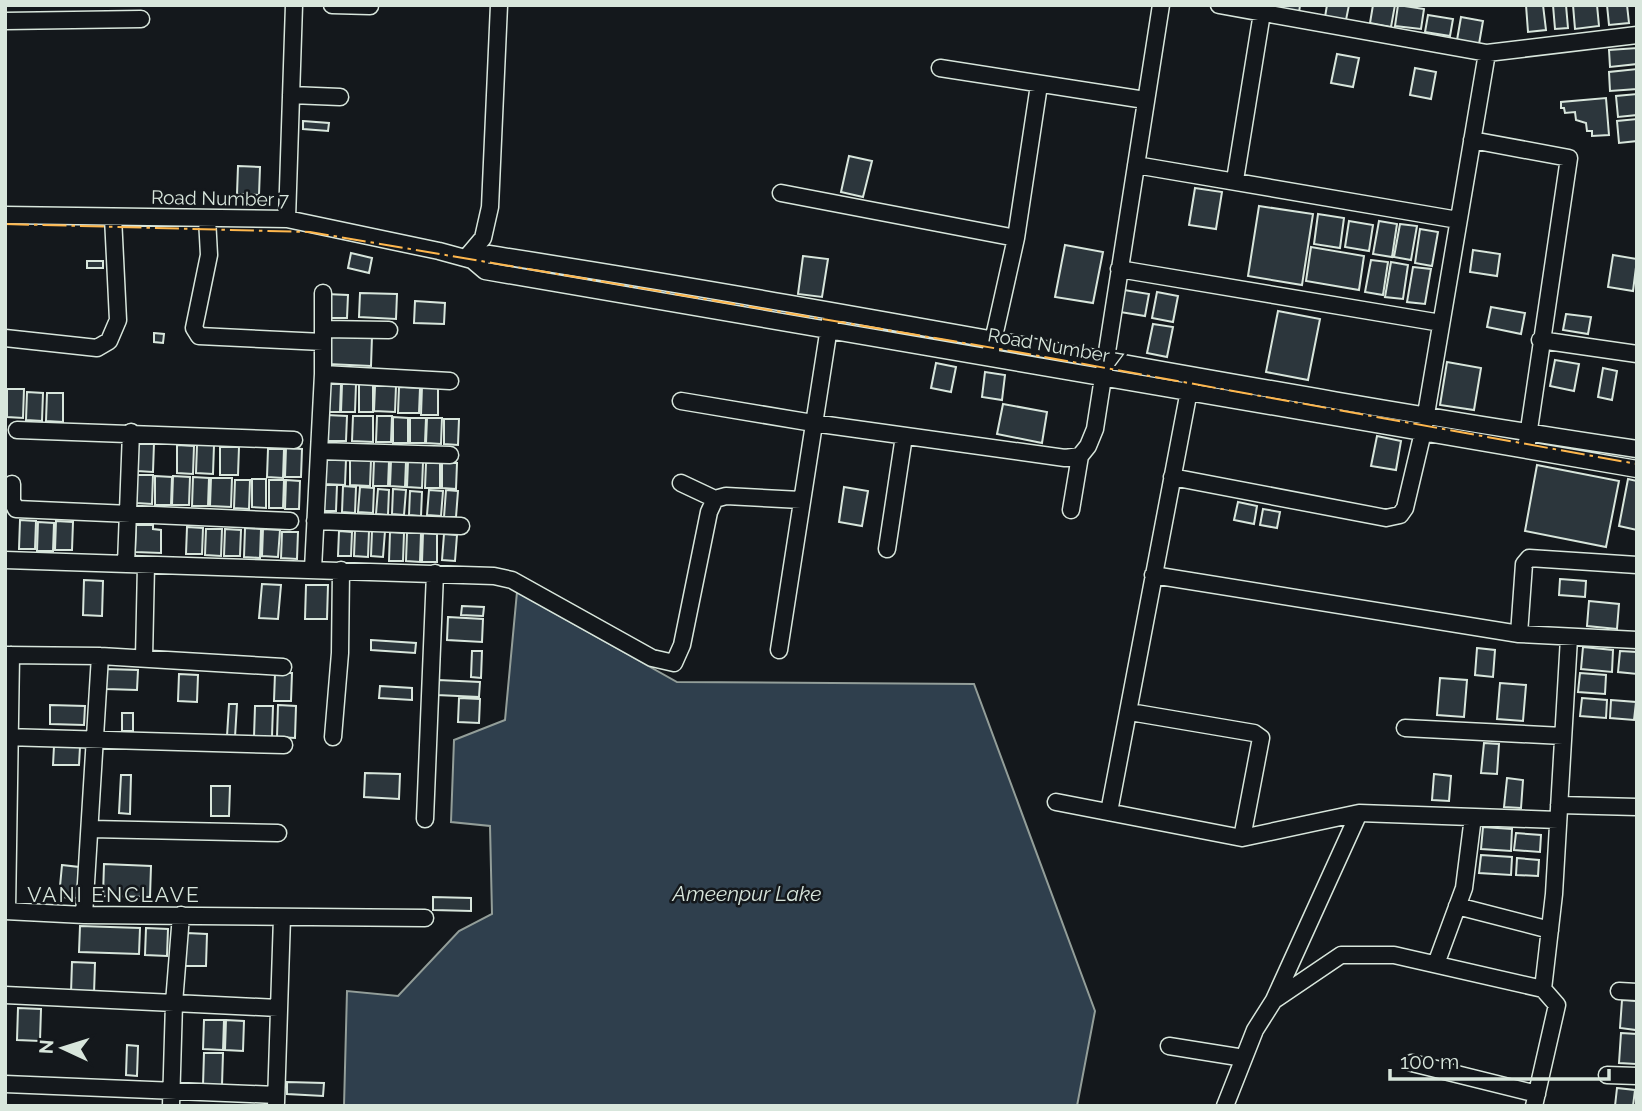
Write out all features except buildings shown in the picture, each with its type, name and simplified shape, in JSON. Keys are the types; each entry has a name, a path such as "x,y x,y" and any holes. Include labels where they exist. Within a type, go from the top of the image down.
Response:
{"street":[{"path":"287,219 295,5"},
{"path":"332,5 370,6"},
{"path":"469,259 483,238 490,207 499,5"},
{"path":"1071,510 1080,456 1088,446 1094,429 1161,5"},
{"path":"1219,5 1487,53 1637,35"},
{"path":"1235,180 1262,13"},
{"path":"5,21 141,19"},
{"path":"1172,477 1393,517 1405,508 1424,424 1487,53"},
{"path":"940,68 1145,100"},
{"path":"992,348 1016,238 1039,85"},
{"path":"291,95 340,97"},
{"path":"1472,139 1569,158 1527,441"},
{"path":"1136,165 1458,220"},
{"path":"781,193 1016,238"},
{"name":"Road Number 7","path":"5,215 287,219 371,234 469,259 485,271 828,329 992,348 1102,366 1527,441 1637,469"},
{"path":"5,338 97,348 109,341 118,320 113,217"},
{"path":"207,218 209,255 194,328 199,336 323,336 389,330"},
{"name":"Road Number 7","path":"469,259 489,254 728,293 832,312 992,348"},
{"path":"1119,268 1441,323"},
{"path":"313,569 323,374 323,293"},
{"path":"726,311 728,293"},
{"path":"779,650 832,312"},
{"path":"1540,340 1637,354"},
{"path":"323,374 450,381"},
{"path":"1109,812 1191,382"},
{"path":"681,401 904,436 1065,458 1080,456"},
{"path":"16,430 131,432 294,440"},
{"path":"126,564 131,432"},
{"path":"887,549 904,436"},
{"name":"Road Number 7","path":"1527,441 1637,449"},
{"path":"319,452 450,455"},
{"path":"681,483 715,499 726,496 801,500"},
{"path":"12,484 12,501 16,509 290,521"},
{"path":"5,560 435,573 512,580 652,658 674,663 682,645 709,512 715,499"},
{"path":"315,521 461,526"},
{"path":"1519,635 1524,564 1529,558 1637,565"},
{"path":"144,658 146,565"},
{"path":"334,737 340,653 341,570"},
{"path":"425,818 435,573"},
{"path":"1153,575 1519,635 1637,640"},
{"path":"1543,989 1550,930 1569,638"},
{"path":"283,667 100,656 8,655 6,911 84,915 425,918"},
{"path":"84,915 92,829 100,656"},
{"path":"1130,712 1254,733 1261,738 1242,838"},
{"path":"1405,727 1563,736"},
{"path":"8,737 284,745"},
{"path":"1056,802 1242,838 1359,813 1473,817 1637,807"},
{"path":"1225,1106 1255,1030 1274,1000 1359,813"},
{"path":"1436,964 1464,888 1473,817"},
{"path":"92,829 278,833"},
{"path":"1457,906 1550,930"},
{"path":"171,1098 174,1003 181,915"},
{"path":"5,1084 171,1098 276,1100 282,918"},
{"path":"1274,1000 1342,955 1394,955 1543,989 1557,1005 1535,1100 1412,1063"},
{"path":"1619,991 1637,992"},
{"path":"5,995 278,1008"},
{"path":"1169,1046 1244,1058"},
{"path":"1606,1075 1637,1076"}],"water":[{"name":"Ameenpur Lake","path":"517,592 677,682 974,684 1095,1011 1077,1106 344,1106 347,991 398,996 459,931 492,914 490,826 451,822 454,740 505,720"}],"power":[{"path":"5,224 310,232 1017,352 1637,464"}],"district":[{"name":"VANI ENCLAVE","path":"114,895"}]}
